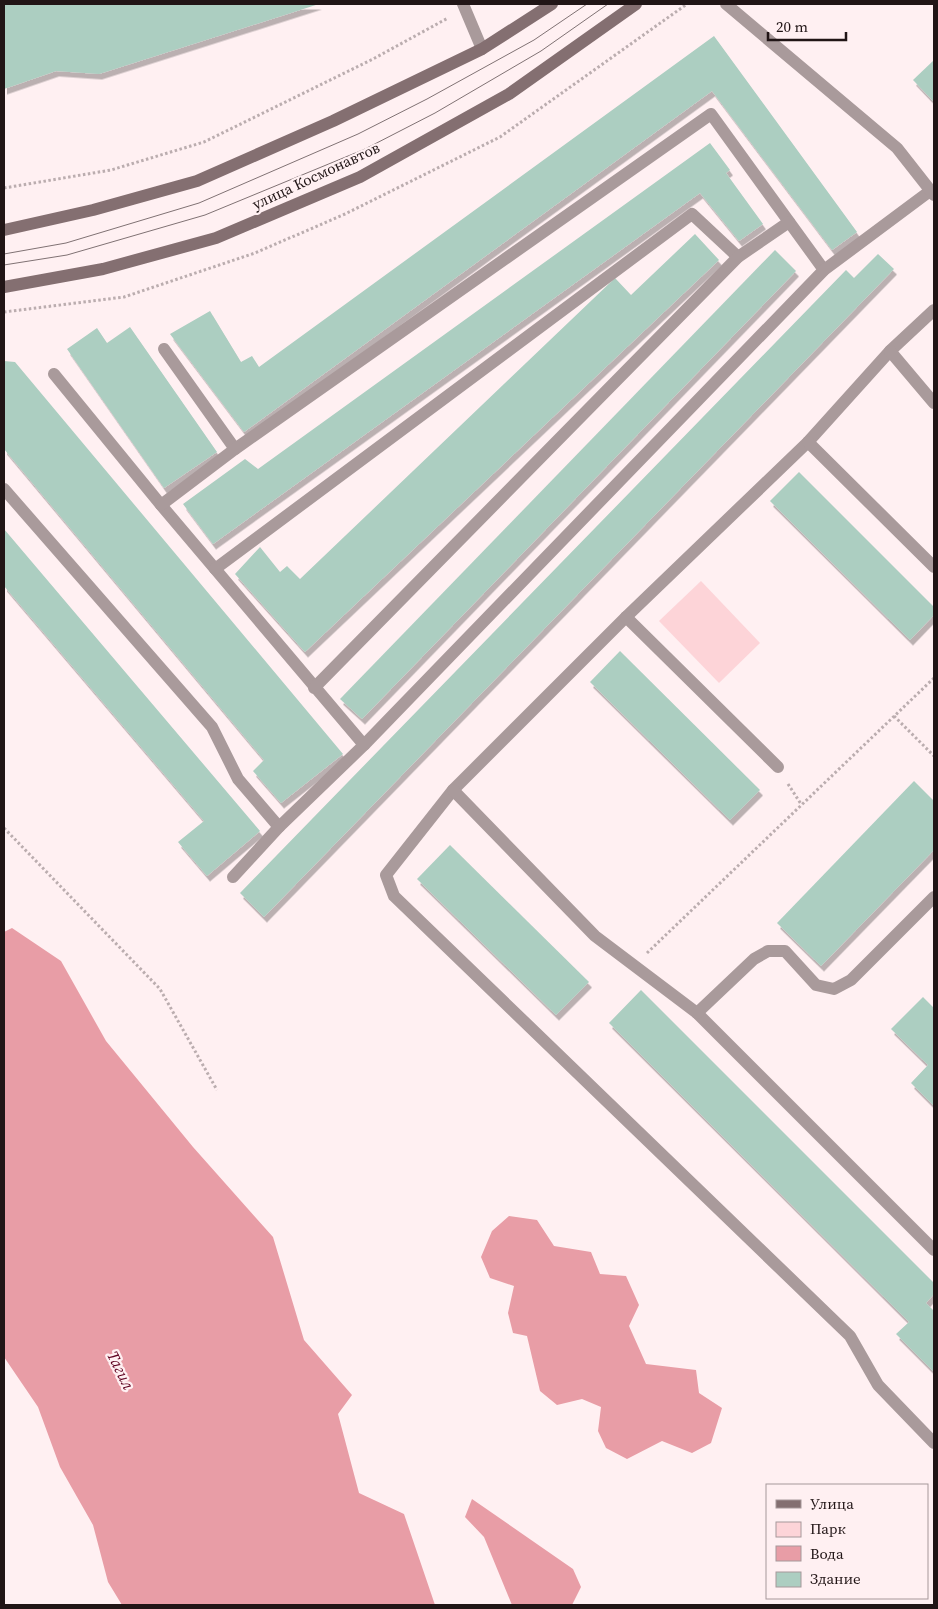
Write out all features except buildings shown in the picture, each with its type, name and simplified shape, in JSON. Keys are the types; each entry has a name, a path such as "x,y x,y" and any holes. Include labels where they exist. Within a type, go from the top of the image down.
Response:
{"main road":[{"path":"4,230 93,210 197,180 333,121 482,49 552,4"},
{"name":"улица Космонавтов","path":"4,287 103,269 216,238 360,177 509,94 636,4"}],"street":[{"path":"233,877 279,828 364,745 824,270 932,193 897,148 726,4"},
{"path":"463,7 482,49"},
{"path":"161,505 235,449 711,114 824,270"},
{"path":"215,569 692,214 738,257"},
{"path":"314,688 738,257 789,222"},
{"path":"934,310 890,351 808,442 626,617 453,790 386,875 394,896 850,1336 878,1385 934,1443"},
{"path":"164,349 235,449"},
{"path":"890,351 934,403"},
{"path":"54,374 161,505 364,745"},
{"path":"808,442 934,567"},
{"path":"4,489 212,727 238,779 279,828"},
{"path":"626,617 778,767"},
{"path":"453,790 595,936 697,1013 934,1250"},
{"path":"697,1013 754,959 768,951 785,951 816,985 834,989 851,980 934,897"}],"path":[{"path":"4,188 111,170 204,142 373,59 463,7"},
{"path":"634,965 934,678"},
{"path":"894,716 934,756"},
{"path":"778,767 801,804"},
{"path":"4,828 160,990 217,1090"}],"green space":[{"path":"701,581 760,643 719,683 659,621"}],"water":[{"name":"Тагил","path":"12,928 61,961 106,1041 193,1147 273,1237 304,1340 352,1395 338,1414 359,1493 404,1514 435,1605 122,1605 108,1582 93,1525 60,1467 38,1407 4,1357 4,932"},
{"path":"509,1216 537,1220 554,1246 591,1252 600,1274 626,1276 639,1305 629,1326 646,1364 696,1370 699,1393 722,1408 711,1443 692,1453 662,1441 627,1459 606,1448 598,1431 601,1407 582,1399 557,1405 540,1391 527,1336 513,1333 508,1313 514,1286 490,1278 481,1257 492,1231"},
{"path":"472,1499 573,1569 581,1587 572,1605 512,1605 484,1537 465,1517"}],"tram line":[{"path":"4,254 66,243 199,203 358,134 427,99 534,40 587,4"},
{"path":"4,265 67,255 205,215 365,149 435,113 541,51 608,4"}]}
